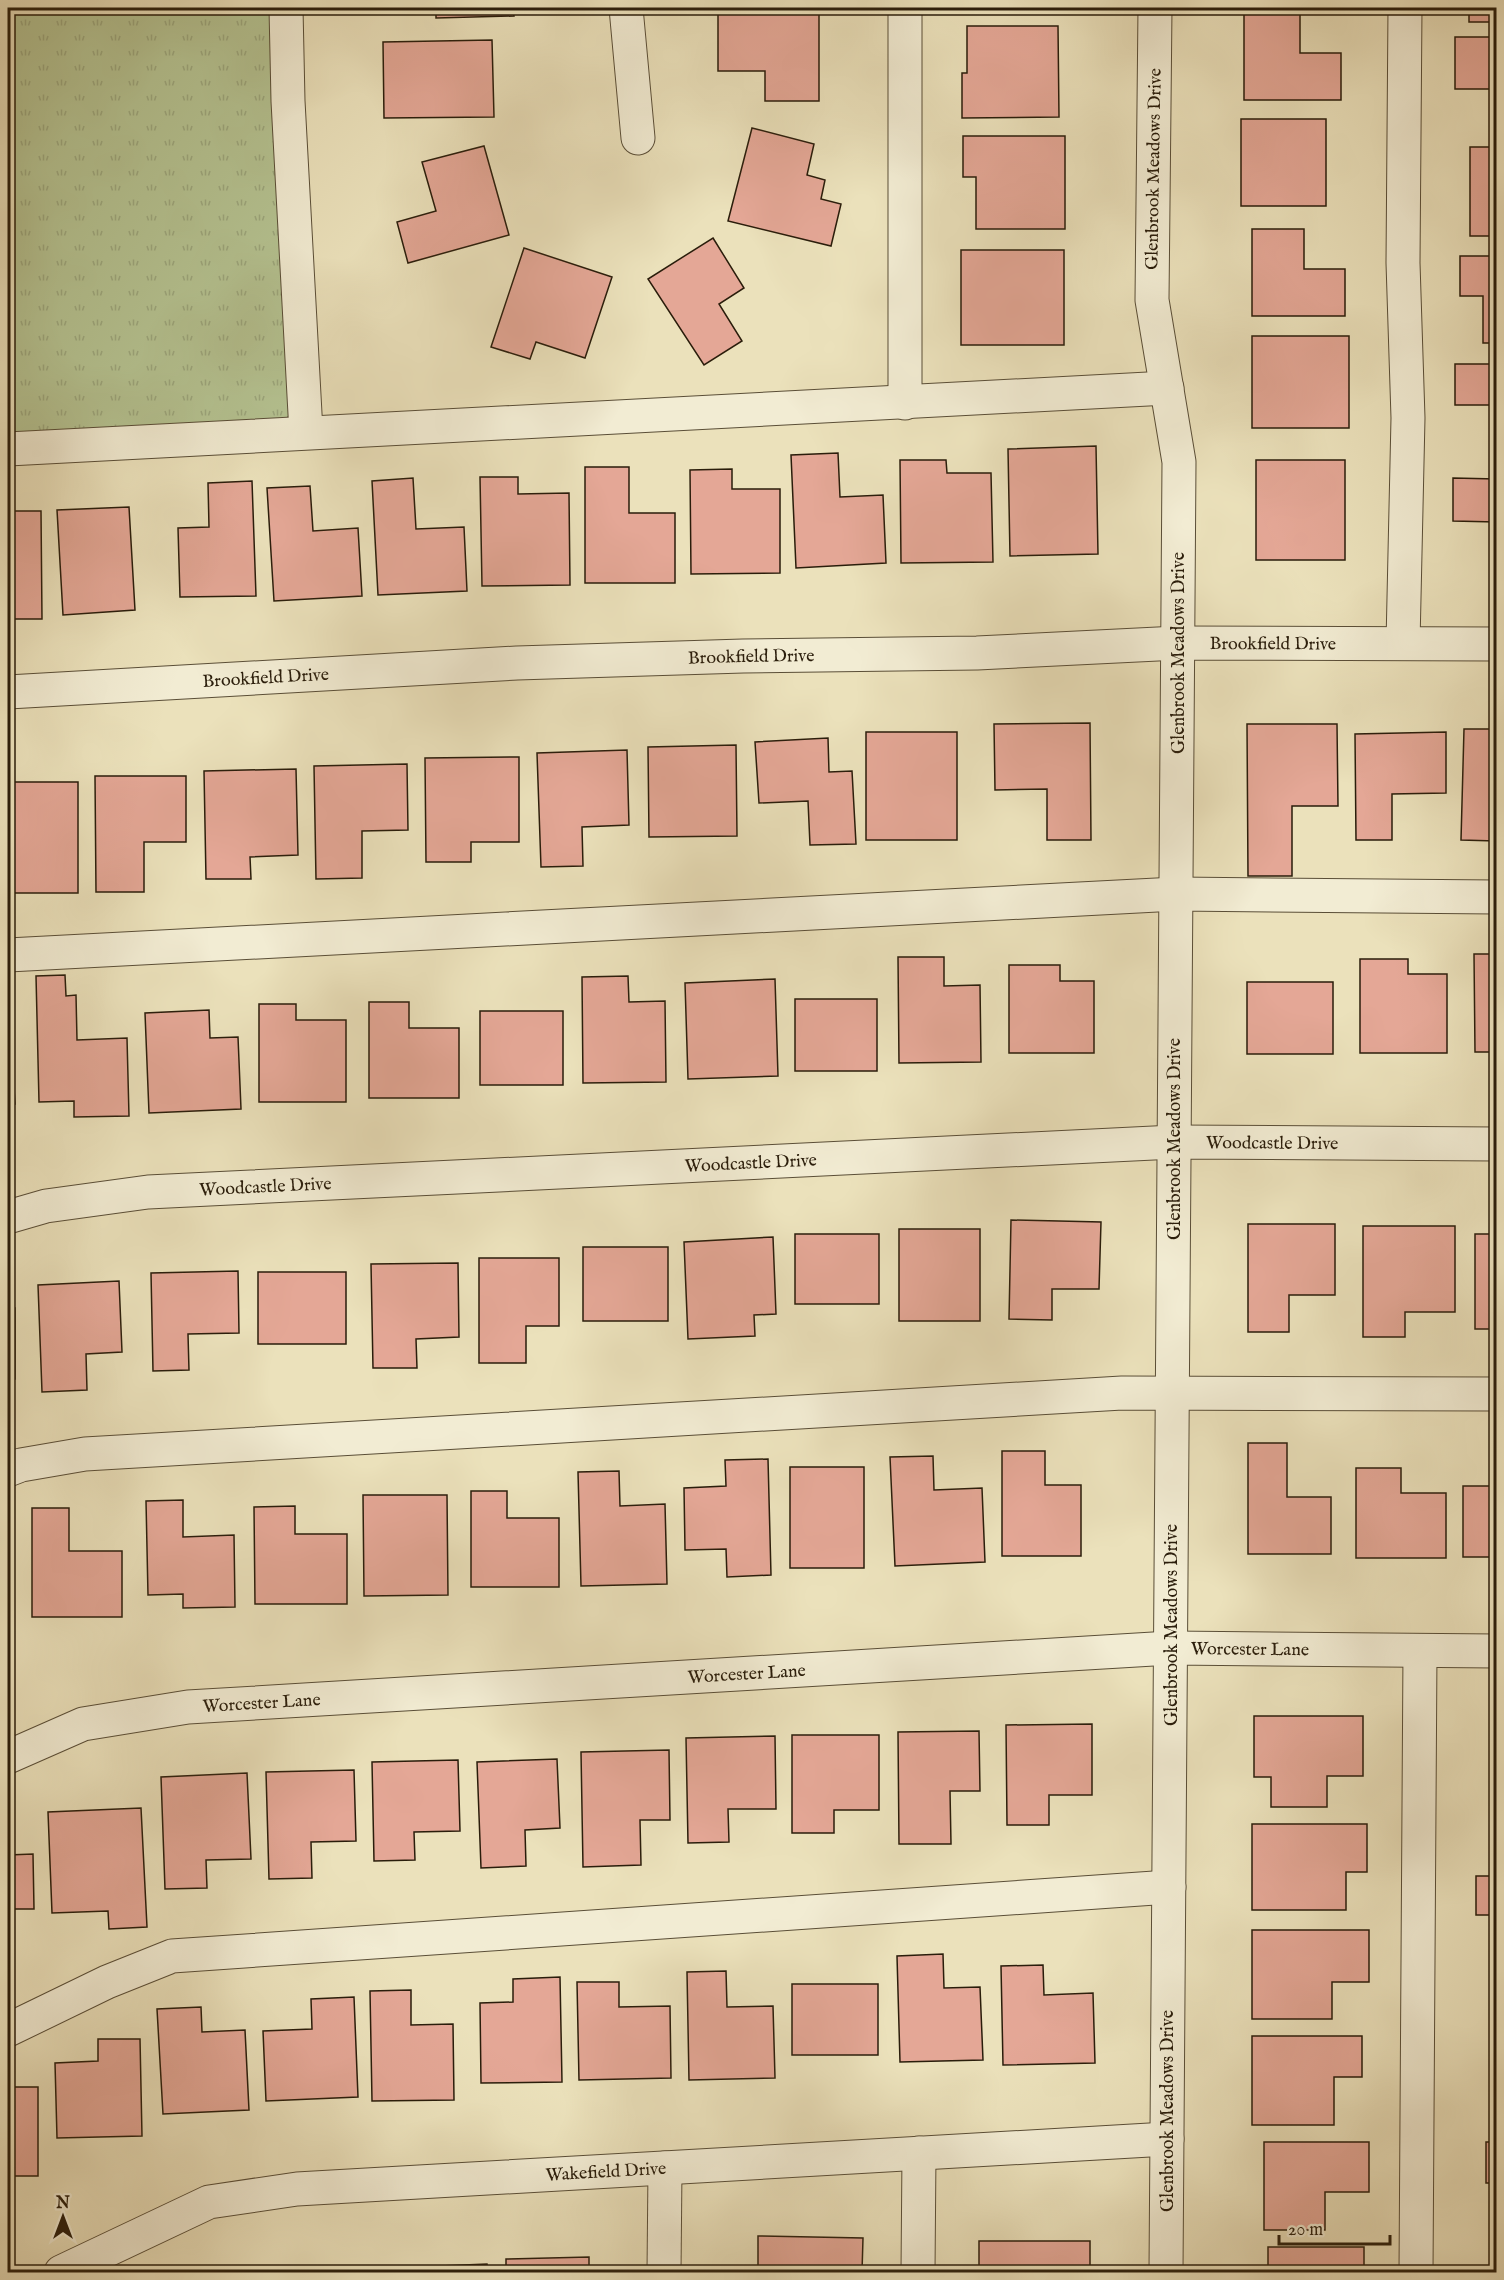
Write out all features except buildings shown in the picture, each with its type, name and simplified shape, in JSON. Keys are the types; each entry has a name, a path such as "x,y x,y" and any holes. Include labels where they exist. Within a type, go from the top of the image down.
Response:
{"street":[{"path":"286,8 288,101 306,432"},
{"path":"626,8 638,138"},
{"path":"904,403 905,8"},
{"name":"Glenbrook Meadows Drive","path":"1155,8 1152,300 1179,462 1166,2272"},
{"path":"1403,643 1408,418 1403,263 1405,8"},
{"path":"8,449 1167,388"},
{"name":"Brookfield Drive","path":"8,692 517,663 977,652 1178,643 1497,644"},
{"path":"8,955 1176,894 1497,897"},
{"name":"Woodcastle Drive","path":"8,1217 46,1206 148,1192 1174,1142 1497,1144"},
{"path":"8,1470 21,1465 85,1454 1122,1393 1497,1394"},
{"name":"Worcester Lane","path":"8,1757 83,1724 188,1707 1170,1648 1497,1652"},
{"path":"1416,2272 1420,1651"},
{"path":"8,2030 107,1982 172,1956 1169,1887"},
{"name":"Wakefield Drive","path":"62,2272 209,2202 297,2189 1167,2139"},
{"path":"918,2272 919,2153"},
{"path":"664,2272 665,2168"}],"green space":[{"path":"8,8 280,8 290,415 284,421 8,441"}]}
